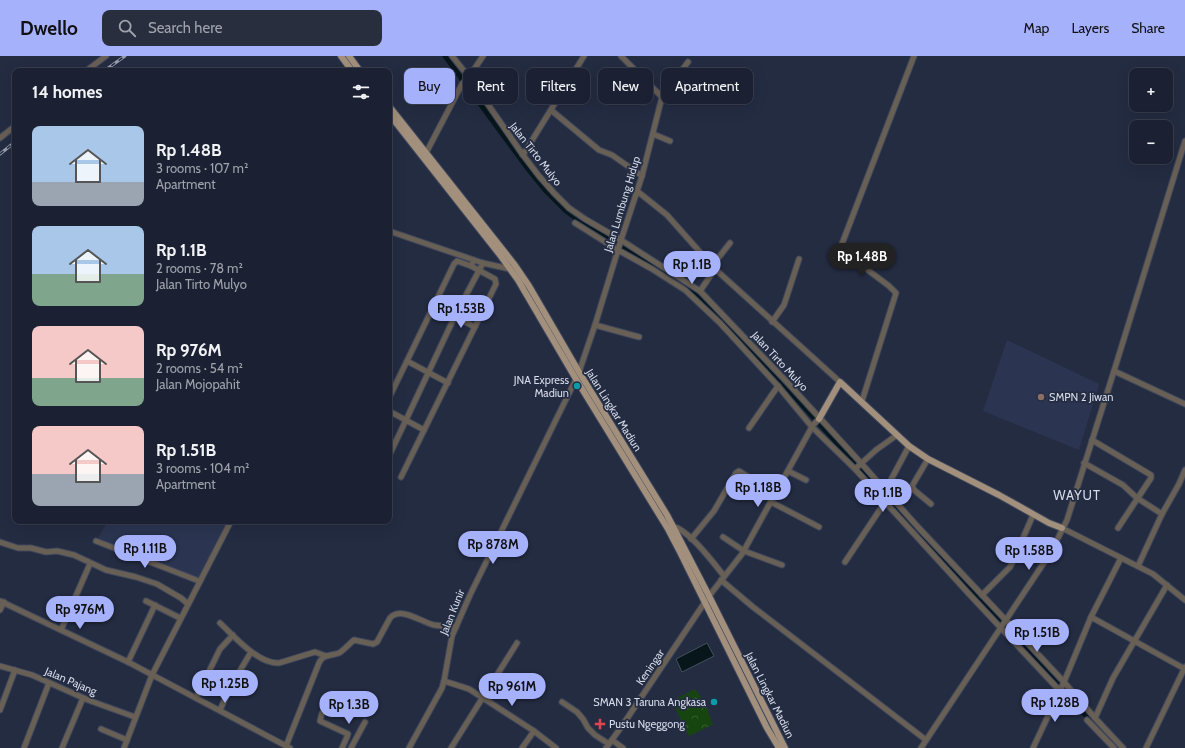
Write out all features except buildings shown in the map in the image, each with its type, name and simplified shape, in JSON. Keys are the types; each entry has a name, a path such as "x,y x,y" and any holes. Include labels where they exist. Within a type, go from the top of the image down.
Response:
{"main road":[{"path":"341,56 350,68"},
{"path":"349,56 358,68"},
{"name":"Jalan Lingkar Madiun","path":"392,110 521,275 710,596 750,685 767,728 779,748"},
{"name":"Jalan Lingkar Madiun","path":"392,118 518,280 576,379 670,527 706,602 785,748"},
{"path":"820,418 840,382 909,446 928,459 999,495 1033,515 1062,528"}],"street":[{"path":"90,68 106,56"},
{"name":"Jalan Tirto Mulyo","path":"452,56 463,71"},
{"path":"475,68 483,56"},
{"path":"523,155 584,56"},
{"path":"621,56 661,96"},
{"path":"862,401 896,293 840,249 914,56"},
{"path":"684,68 688,62"},
{"path":"426,153 463,83"},
{"name":"Jalan Lumbung Hidup","path":"579,372 642,176 661,101"},
{"name":"Jalan Tirto Mulyo","path":"487,104 549,188 569,208 700,292 725,316 820,418 858,466"},
{"path":"551,110 599,150 612,155 642,176"},
{"path":"0,138 12,128"},
{"path":"652,134 670,141"},
{"path":"921,748 1051,552 1066,520 1185,141"},
{"path":"637,191 668,215 714,268 840,382"},
{"path":"575,223 685,290 720,323 813,426 885,491 1124,748"},
{"path":"392,232 483,263 510,269"},
{"path":"700,292 730,243"},
{"path":"772,322 784,305 799,259"},
{"path":"471,266 474,260"},
{"path":"392,392 455,262 459,261 471,266 495,279 497,281 496,284 400,477"},
{"path":"392,450 455,316 483,263"},
{"path":"434,306 475,327"},
{"path":"595,325 639,337"},
{"path":"407,362 448,383"},
{"path":"1114,371 1185,404"},
{"name":"Jalan Kunir","path":"409,748 441,691 451,642 470,595 576,379"},
{"path":"749,428 778,386"},
{"path":"392,413 424,430"},
{"name":"Keningar","path":"609,744 710,596 744,551 813,426 820,418"},
{"path":"858,466 876,450 897,435"},
{"path":"1092,440 1150,474 1151,478 1118,528"},
{"path":"885,491 909,446"},
{"path":"928,459 912,486 914,490 931,504"},
{"path":"1084,463 1123,485 1137,498 1162,514"},
{"path":"858,466 885,502 1060,690"},
{"path":"1138,566 1162,514 1185,470"},
{"path":"788,471 806,480"},
{"path":"691,539 714,511 736,473 740,472 775,494"},
{"path":"1179,484 1185,487"},
{"path":"771,502 819,527"},
{"path":"845,562 885,502"},
{"path":"1020,545 1033,515"},
{"path":"124,748 134,717 152,675 229,524"},
{"path":"670,527 682,530 714,563 723,578 771,621 926,740"},
{"path":"1062,528 1153,574 1185,600"},
{"path":"723,537 744,551 782,565"},
{"path":"96,541 199,582"},
{"path":"0,542 18,548 31,548 46,552 58,551 74,555 106,570 136,577 156,584 181,598 188,604"},
{"path":"982,595 1010,567 1015,558"},
{"path":"1033,748 1064,683 1091,617 1122,558"},
{"path":"61,630 89,566"},
{"path":"1095,718 1113,678 1167,585"},
{"path":"0,610 2,601 128,662 288,747 319,663 323,657 340,652 354,640 373,644 377,642 392,615 397,613 407,614 433,624 456,627"},
{"path":"146,601 180,618"},
{"path":"128,662 155,605"},
{"path":"1091,617 1185,669 1146,748"},
{"path":"220,623 251,652 273,664 279,664 315,652 326,656"},
{"path":"196,698 220,649 233,635"},
{"path":"451,748 517,643"},
{"path":"220,710 231,686 251,652"},
{"name":"Jalan Pajang","path":"0,666 15,670 134,717"},
{"path":"0,710 15,670"},
{"path":"444,681 470,690 534,731 556,748"},
{"path":"24,748 49,683"},
{"path":"62,748 83,698"},
{"path":"562,702 577,712 588,728 596,735 609,744 623,748"},
{"path":"322,713 321,721 348,734 342,748"},
{"path":"1087,720 1114,748"},
{"path":"351,748 365,722"},
{"path":"101,729 127,740"},
{"path":"522,748 534,731"}],"shaded area":[{"name":"SMPN 2 Jiwan","path":"1007,340 1099,384 1079,450 983,411"},
{"path":"106,524 227,524 198,579 97,540"},
{"path":"707,643 714,656 682,672 676,659"}],"green space":[{"path":"695,689 706,705 712,723 714,724 689,736 672,701"}],"waterway":[{"path":"445,56 528,169 545,190 566,211 589,228 626,248 691,290 706,303 785,386"},
{"path":"784,385 1092,722"}],"railway":[{"path":"108,68 125,56"},
{"path":"0,154 12,144"}],"place":[{"name":"JNA Express Madiun","path":"577,386"},
{"name":"SMPN 2 Jiwan","path":"1041,397"},
{"name":"SMAN 3 Taruna Angkasa","path":"714,702"},
{"name":"Pustu Ngeggong","path":"600,724"}],"district":[{"name":"WAYUT","path":"1077,495"}]}
